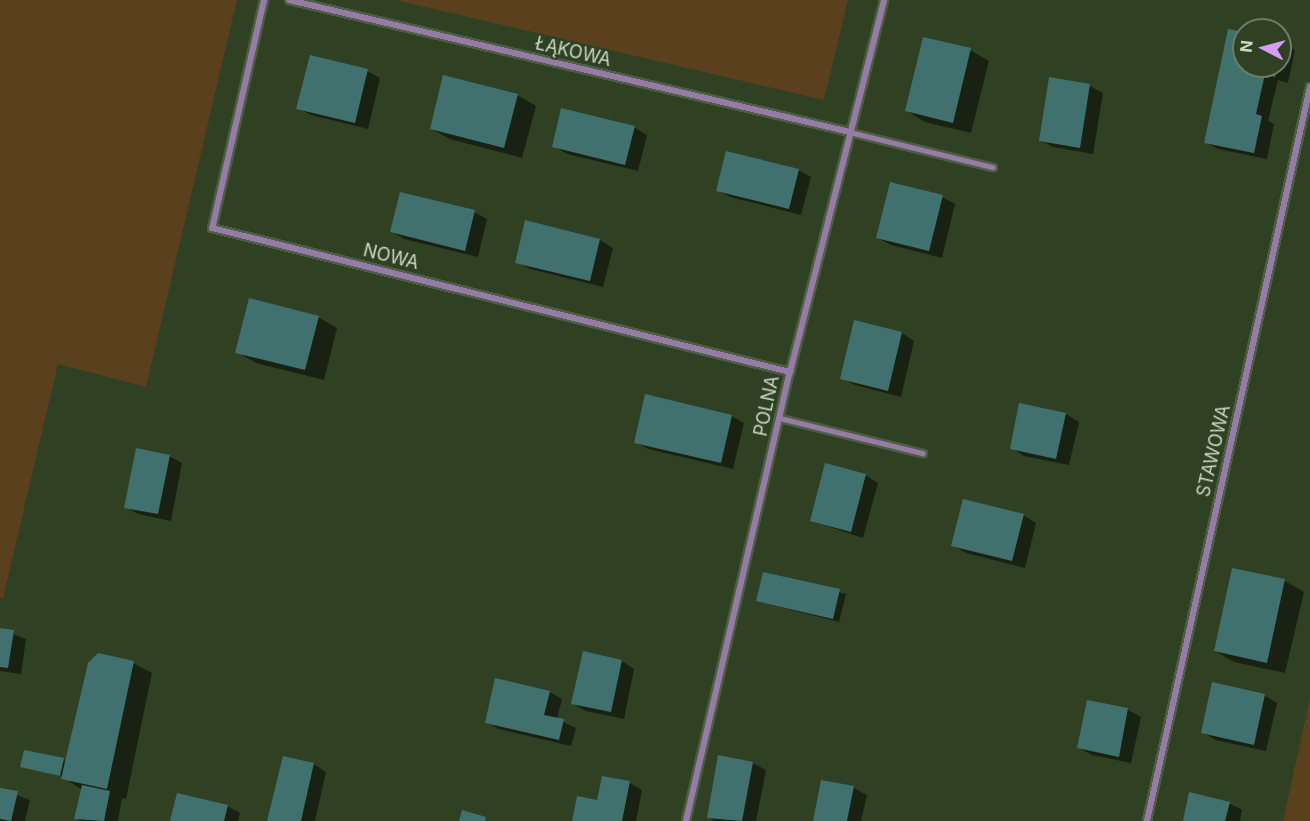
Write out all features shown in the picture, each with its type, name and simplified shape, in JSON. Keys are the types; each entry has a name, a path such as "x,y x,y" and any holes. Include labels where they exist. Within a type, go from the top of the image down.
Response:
{"street":[{"name":"NOWA","path":"264,0 212,228 790,372"},
{"name":"ŁĄKOWA","path":"289,0 850,132"},
{"name":"POLNA","path":"686,821 790,372 884,0"},
{"name":"STAWOWA","path":"1147,821 1310,87"}],"lane":[{"path":"850,132 993,166"},
{"path":"780,418 923,453"}],"shaded area":[{"path":"0,0 237,0 146,387 58,364 3,598 0,597"},
{"path":"395,0 848,0 824,100"},
{"path":"1310,698 1310,821 1283,821"}],"building":[{"path":"1228,29 1232,30 1232,78 1264,78 1256,114 1262,116 1254,153 1204,143"},
{"path":"923,37 971,48 953,123 905,111"},
{"path":"310,55 368,69 355,123 296,109"},
{"path":"443,75 518,94 504,148 430,129"},
{"path":"1049,77 1090,84 1080,148 1039,141"},
{"path":"561,108 635,126 625,165 552,147"},
{"path":"726,151 799,169 789,209 716,191"},
{"path":"890,182 943,195 929,251 876,238"},
{"path":"400,192 475,210 465,251 390,232"},
{"path":"525,220 600,239 590,281 515,263"},
{"path":"249,298 319,316 305,370 235,353"},
{"path":"854,320 902,332 888,391 840,379"},
{"path":"645,394 732,415 721,463 634,443"},
{"path":"1019,403 1066,413 1056,459 1010,449"},
{"path":"136,448 170,455 158,514 124,508"},
{"path":"825,463 866,474 851,532 810,521"},
{"path":"963,499 1024,514 1012,561 951,546"},
{"path":"1232,568 1285,579 1267,663 1214,651"},
{"path":"763,572 840,589 833,619 756,601"},
{"path":"0,628 14,630 8,668 0,667"},
{"path":"583,651 622,660 611,712 571,704"},
{"path":"98,653 134,661 107,789 61,779 88,663"},
{"path":"495,678 550,691 544,715 564,719 559,740 485,723"},
{"path":"1212,682 1265,694 1254,745 1201,733"},
{"path":"1087,700 1128,708 1119,757 1077,748"},
{"path":"24,750 64,758 60,776 20,767"},
{"path":"718,755 753,762 742,821 707,818"},
{"path":"283,756 314,763 301,821 267,821"},
{"path":"602,776 630,781 622,821 572,821 577,796 597,800"},
{"path":"821,780 854,786 847,821 813,821"},
{"path":"82,785 110,791 104,821 74,819"},
{"path":"0,788 18,791 11,821 0,819"},
{"path":"1189,792 1230,802 1225,821 1183,821"},
{"path":"177,793 228,805 224,821 170,821"},
{"path":"462,810 486,817 485,821 459,821"}]}
